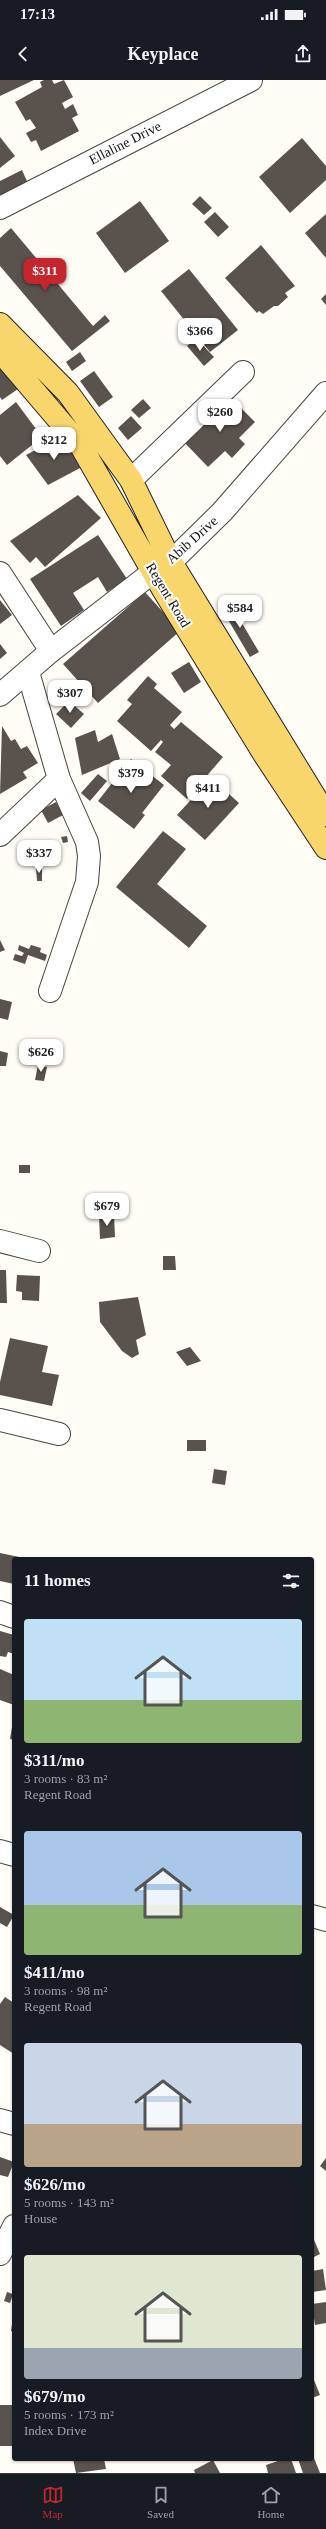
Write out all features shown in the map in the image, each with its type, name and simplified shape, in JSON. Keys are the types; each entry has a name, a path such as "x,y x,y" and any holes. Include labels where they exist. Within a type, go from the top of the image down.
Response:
{"main road":[{"name":"Regent Road","path":"0,324 68,393 130,480 162,567 264,754 326,848"},
{"name":"Regent Road","path":"0,351 33,387 81,446 326,815"}],"street":[{"name":"Ellaline Drive","path":"0,208 251,80"},
{"path":"130,480 243,372"},
{"name":"Abib Drive","path":"0,695 51,651 162,567 250,481 326,393"},
{"path":"0,573 51,651"},
{"path":"28,672 59,779 87,842 89,869 87,882 50,991"},
{"path":"0,835 59,779"},
{"path":"0,1241 39,1251"},
{"path":"0,1420 59,1434"},
{"path":"0,1612 12,1616"},
{"path":"0,1851 12,1854"},
{"path":"314,1917 326,1920"},
{"path":"0,2120 12,2123"},
{"path":"0,2254 12,2230"}],"building":[{"path":"0,80 34,80 0,96"},
{"path":"44,80 52,80 54,84 64,80 73,97 62,103 65,109 73,104 78,115 72,118 79,131 41,151 36,140 31,142 26,133 36,128 30,119 26,121 15,102 42,87 40,82"},
{"path":"0,137 15,156 0,168"},
{"path":"302,138 326,166 326,180 290,213 259,177"},
{"path":"22,170 30,188 0,203 0,181"},
{"path":"200,196 212,208 204,215 192,204"},
{"path":"140,201 169,241 125,273 96,233"},
{"path":"215,212 229,227 218,237 204,222"},
{"path":"326,214 326,258 305,233"},
{"path":"11,228 93,326 105,315 110,321 72,351 0,266 0,238"},
{"path":"261,245 295,286 285,293 288,297 278,306 274,306 263,314 259,311 257,313 225,278"},
{"path":"189,269 238,330 210,352 161,291"},
{"path":"326,294 326,305 321,299"},
{"path":"196,338 214,357 204,366 187,346"},
{"path":"80,352 86,361 72,371 66,362"},
{"path":"0,363 18,389 2,400 0,397"},
{"path":"94,371 113,397 99,407 80,381"},
{"path":"229,396 255,422 239,438 245,444 232,458 225,451 208,467 183,441"},
{"path":"143,399 151,408 139,418 131,410"},
{"path":"16,402 42,437 7,465 0,456 0,415"},
{"path":"131,416 142,428 128,440 118,428"},
{"path":"62,436 80,468 48,485 26,455"},
{"path":"78,495 101,518 45,567 36,557 30,563 10,541"},
{"path":"98,535 127,579 107,592 98,577 73,593 84,610 61,626 30,579"},
{"path":"145,592 180,631 98,703 63,664"},
{"path":"0,600 12,615 0,624"},
{"path":"229,601 259,652 250,657 220,606"},
{"path":"0,644 7,653 0,659"},
{"path":"189,662 201,682 184,693 171,673"},
{"path":"148,676 157,684 154,688 182,712 170,725 174,729 181,722 223,757 187,799 161,776 171,765 155,752 163,742 161,740 151,751 117,721 132,704 127,700"},
{"path":"69,701 84,714 71,728 56,714"},
{"path":"2,726 11,741 15,739 21,749 27,746 38,763 23,772 27,778 0,794"},
{"path":"95,730 98,742 112,734 120,759 82,775 75,738"},
{"path":"131,759 164,785 142,813 145,815 134,829 98,801"},
{"path":"98,774 107,781 90,801 81,793"},
{"path":"211,778 239,803 205,840 177,815"},
{"path":"56,802 63,815 48,823 41,810"},
{"path":"163,831 186,849 157,884 207,926 189,948 116,887"},
{"path":"67,836 68,842 63,843 61,837"},
{"path":"36,868 42,868 42,881 37,881"},
{"path":"0,940 5,950 0,952"},
{"path":"19,945 29,949 31,945 41,948 40,952 47,955 45,961 28,955 25,964 13,960 15,954 22,956 24,953 18,950"},
{"path":"0,999 12,1002 8,1020 0,1018"},
{"path":"0,1051 8,1053 6,1066 0,1066"},
{"path":"38,1065 47,1067 44,1081 35,1080"},
{"path":"19,1165 30,1165 30,1173 19,1173"},
{"path":"114,1215 115,1237 100,1239 99,1216"},
{"path":"163,1256 175,1256 176,1270 163,1270"},
{"path":"0,1270 6,1270 7,1303 0,1303"},
{"path":"17,1275 40,1276 39,1301 22,1300 22,1292 16,1291"},
{"path":"138,1297 146,1335 136,1340 139,1354 132,1358 122,1351 100,1322 99,1302"},
{"path":"10,1338 48,1346 42,1372 59,1375 52,1406 0,1395 0,1382"},
{"path":"190,1347 201,1361 187,1366 176,1352"},
{"path":"187,1440 206,1440 206,1451 187,1451"},
{"path":"214,1469 227,1471 225,1485 212,1483"},
{"path":"0,1553 19,1557 12,1557 12,1584 0,1581"},
{"path":"0,1631 12,1634 12,1653 8,1652 6,1657 0,1656"},
{"path":"0,1669 12,1674 12,1704 0,1700"},
{"path":"12,1727 12,1740 10,1739"},
{"path":"0,1907 12,1914 12,1918 7,1927 0,1923"},
{"path":"5,1997 12,2002 12,2053 0,2045 0,2004"},
{"path":"0,2157 12,2161 12,2167 8,2177 0,2175"},
{"path":"326,2158 326,2171 320,2166"},
{"path":"314,2240 320,2254 314,2257"},
{"path":"323,2269 326,2290 314,2292 314,2271"},
{"path":"7,2292 12,2294 10,2303 4,2301"},
{"path":"326,2302 326,2323 315,2325 314,2304"},
{"path":"314,2380 320,2395 314,2397"},
{"path":"0,2405 12,2405 12,2446 0,2446"},
{"path":"314,2458 320,2473 303,2473 299,2461 314,2461"},
{"path":"73,2461 104,2461 106,2469 76,2473"},
{"path":"214,2461 220,2473 195,2473 194,2470"},
{"path":"278,2461 292,2461 296,2473 268,2473 266,2465"}]}
